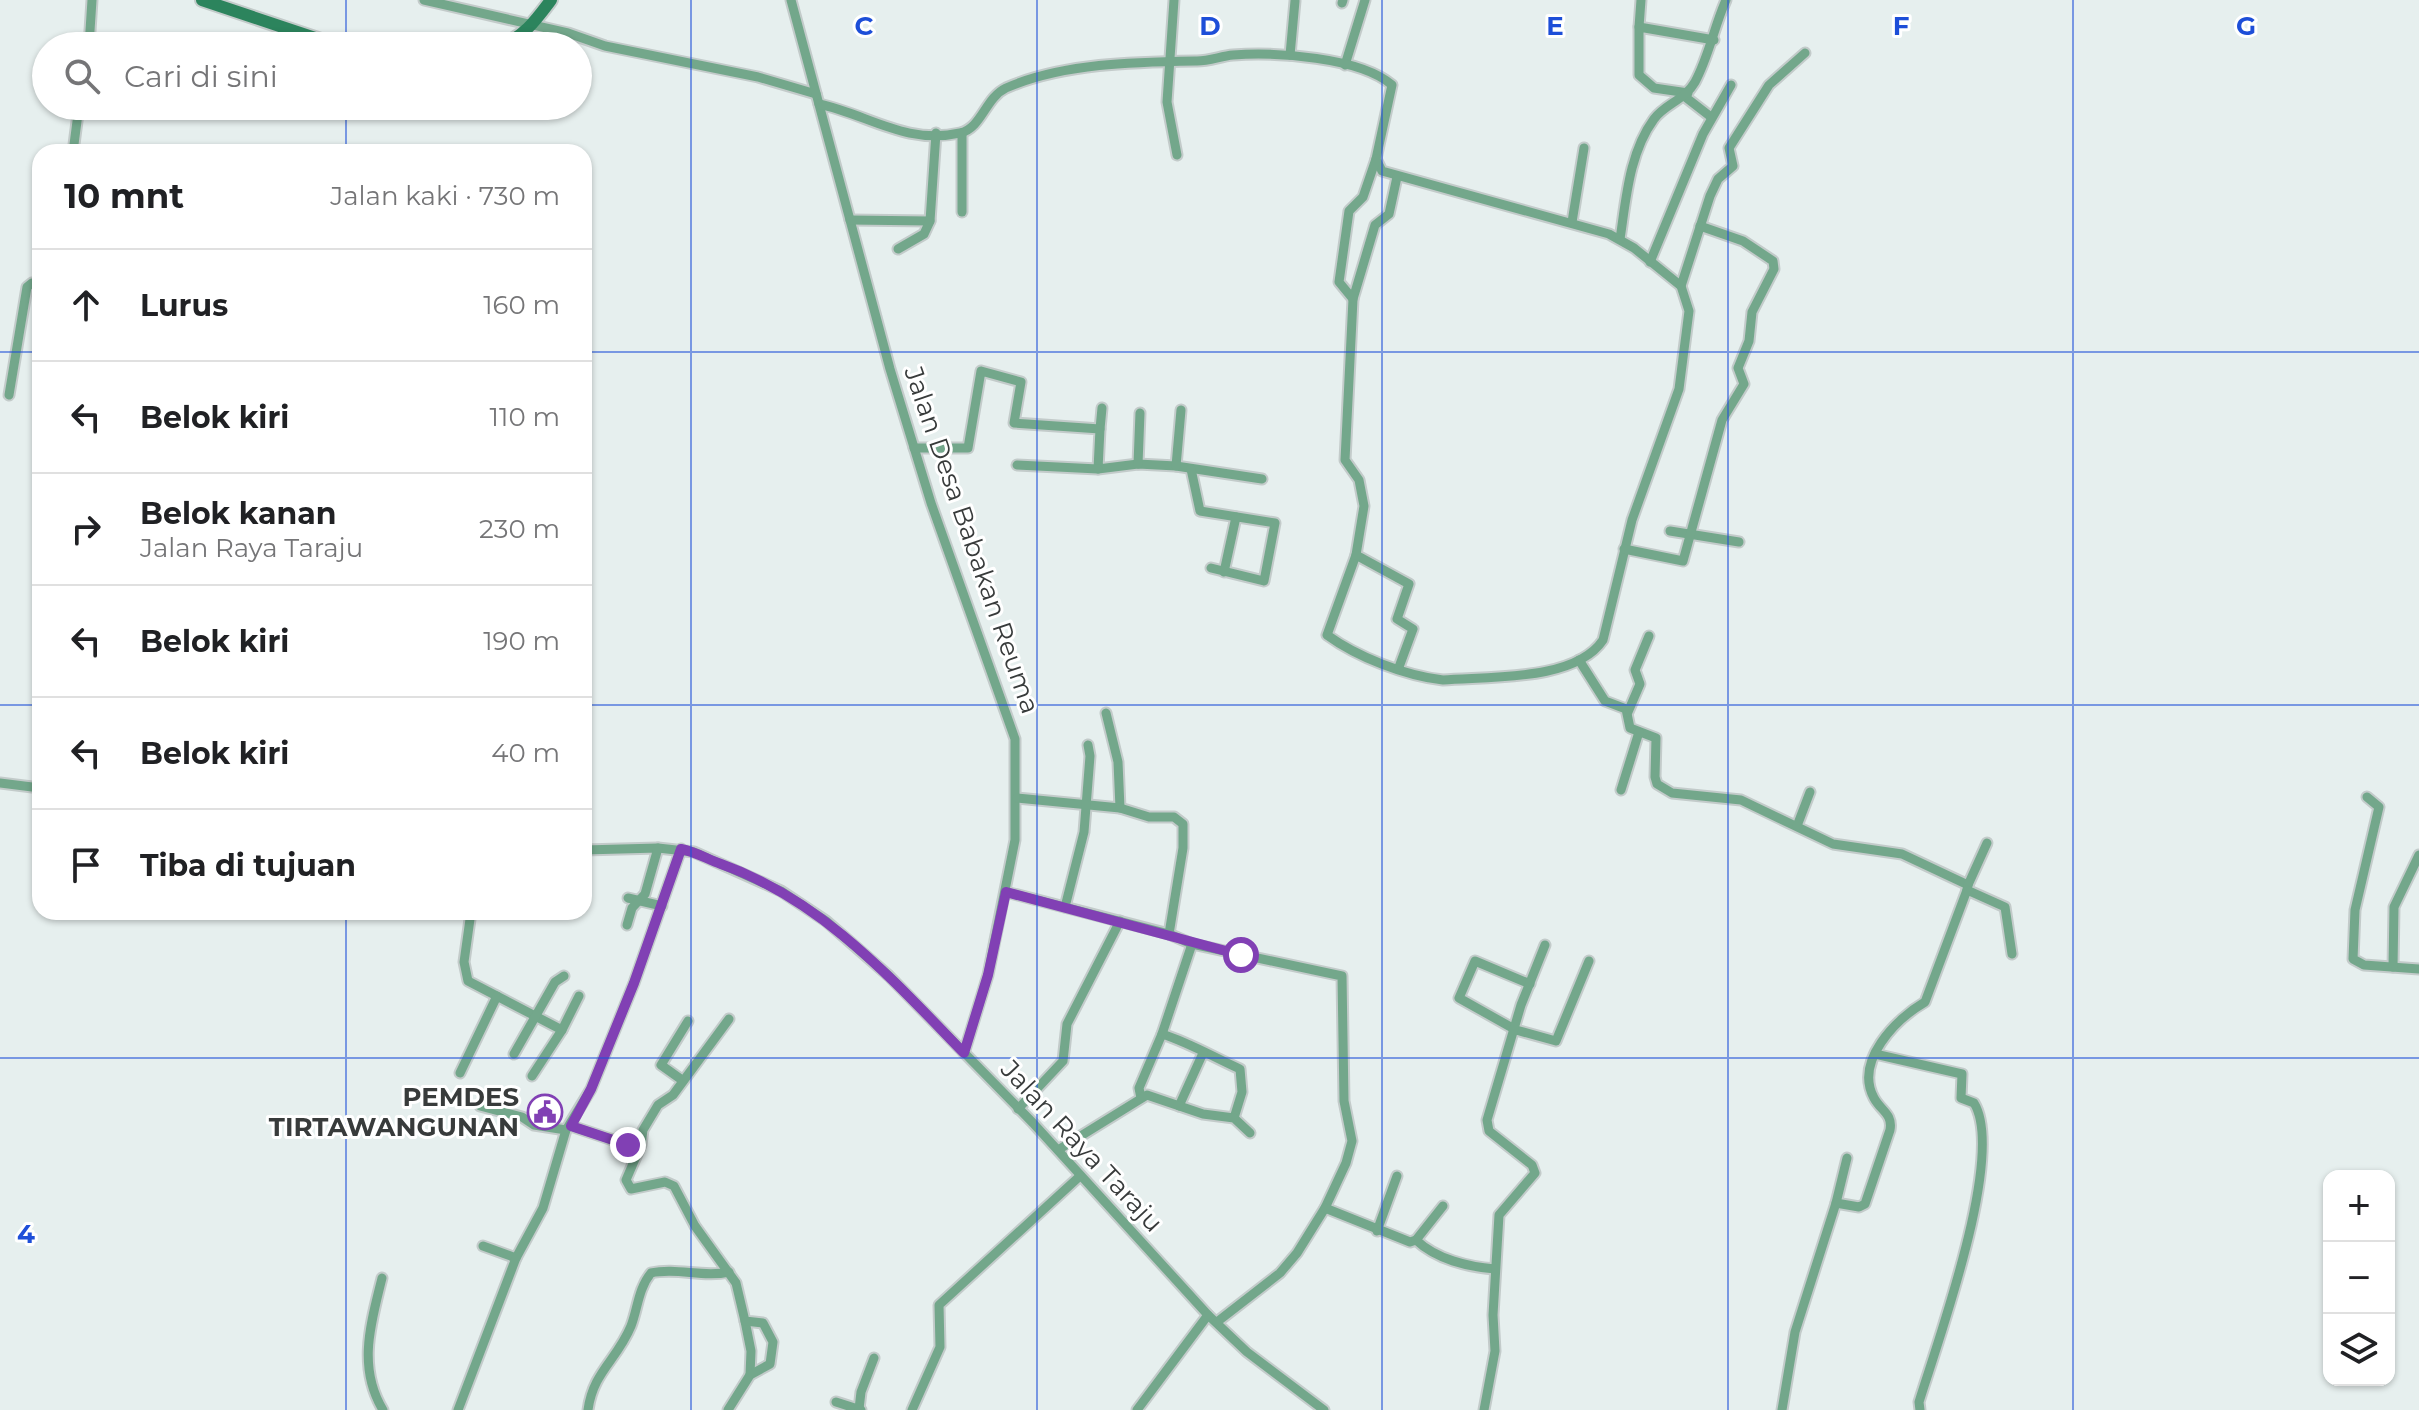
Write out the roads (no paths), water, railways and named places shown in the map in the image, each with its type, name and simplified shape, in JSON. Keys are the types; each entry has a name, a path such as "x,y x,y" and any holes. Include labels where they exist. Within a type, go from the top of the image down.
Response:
{"main road":[{"path":"202,0 297,32"},
{"path":"525,32 551,0"}],"street":[{"path":"90,32 92,0"},
{"path":"424,0 558,32"},
{"name":"Jalan Desa Babakan Reuma","path":"791,0 914,448 1010,719 1017,756 1015,840 1006,892 988,975 964,1053"},
{"path":"1174,0 1167,115 1177,155"},
{"path":"1345,65 1365,0"},
{"path":"1641,0 1636,62 1639,75 1654,88 1686,95 1711,117"},
{"path":"1290,55 1295,1"},
{"path":"1620,239 1632,171 1642,142 1653,120 1686,95 1714,40 1721,1"},
{"path":"1639,27 1714,40"},
{"path":"592,42 635,50 818,99 892,131 936,133 962,133 976,122 993,96 1004,89 1111,64 1202,61 1229,55 1290,55 1345,65 1392,85 1376,159 1363,197 1349,211 1339,282 1353,299"},
{"path":"1681,286 1718,179 1733,166 1729,148 1769,85 1805,53"},
{"path":"1650,262 1711,117 1731,85"},
{"path":"74,144 77,120"},
{"path":"898,249 924,234 930,221 936,133"},
{"path":"962,133 962,212"},
{"path":"1572,222 1584,148"},
{"path":"1376,159 1382,171 1397,177 1572,222 1620,239 1681,286 1689,311 1679,389 1624,549 1603,640 1579,660 1526,674 1443,680 1427,678 1327,635 1356,555 1364,506 1359,480 1345,460 1353,299 1369,239 1377,222 1389,214 1397,177"},
{"path":"850,220 930,221"},
{"path":"1624,549 1680,562 1691,535 1722,420 1744,384 1738,368 1749,341 1750,319 1774,265 1743,241 1700,226"},
{"path":"9,395 27,287 32,283"},
{"path":"914,448 968,448 981,371 1021,382 1014,423 1100,429"},
{"path":"1098,469 1102,408"},
{"path":"1176,466 1181,410"},
{"path":"1138,464 1140,413"},
{"path":"1017,465 1098,469 1138,464 1176,466 1262,479"},
{"path":"1191,469 1200,511 1275,523 1264,581 1211,568"},
{"path":"1224,572 1236,517"},
{"path":"1670,531 1739,542"},
{"path":"1356,555 1409,584 1397,619 1413,629 1399,667"},
{"path":"1649,636 1636,668 1640,684 1628,712 1630,728 1653,734 1658,740 1655,777 1662,788 1697,798 1741,800 1833,844 1902,854 2005,907 2012,954"},
{"path":"1579,660 1605,701 1628,712"},
{"path":"1106,713 1118,762 1120,808"},
{"path":"1621,790 1639,732"},
{"path":"1065,907 1080,851 1087,806 1088,745"},
{"path":"0,783 32,787"},
{"path":"1797,826 1810,792"},
{"path":"2367,797 2379,807 2355,910 2352,954 2360,964 2419,969"},
{"path":"1017,798 1120,808 1149,817 1174,817 1183,824 1183,848 1169,934"},
{"path":"1836,1203 1859,1207 1865,1204 1890,1130 1890,1118 1872,1094 1875,1054 1890,1027 1906,1012 1925,1002 1987,843"},
{"path":"627,925 658,848"},
{"path":"458,1410 516,1258 543,1208 568,1128 591,1089 681,849"},
{"name":"Jalan Raya Taraju","path":"592,850 681,849 759,880 826,921 889,976 964,1053 1058,1150 1208,1315 1247,1352 1324,1410"},
{"path":"2393,967 2394,907 2419,855"},
{"path":"1006,892 1169,934 1192,944 1342,976 1344,1101 1352,1141 1325,1208 1280,1273 1217,1322"},
{"path":"628,898 662,906"},
{"path":"470,920 465,974 472,985 562,1030"},
{"path":"1018,1109 1063,1061 1067,1024 1120,921"},
{"path":"1141,1098 1139,1088 1162,1034 1192,944"},
{"path":"1484,1410 1495,1351 1495,1269 1499,1215 1535,1173 1532,1165 1487,1126 1545,945"},
{"path":"1530,984 1479,960 1470,967 1460,994 1464,1004 1516,1030 1558,1040 1589,961"},
{"path":"514,1054 555,982 564,976"},
{"path":"460,1073 497,996"},
{"path":"532,1076 562,1030 579,996"},
{"path":"729,1019 669,1098 658,1105 643,1130 626,1180 628,1187 670,1183 729,1272 738,1288 740,1309 745,1321 751,1351 750,1375"},
{"path":"682,1080 661,1065 671,1054 688,1021"},
{"path":"1162,1034 1195,1045 1203,1053 1240,1069 1242,1092 1234,1118"},
{"path":"1179,1106 1203,1053"},
{"path":"1875,1054 1962,1074 1961,1098 1974,1103 1980,1121 1981,1159 1973,1218 1919,1402 1920,1410"},
{"path":"1058,1150 1141,1098 1153,1095 1179,1106 1234,1118 1250,1133"},
{"path":"480,1106 522,1117 534,1125 568,1128 628,1145 635,1156"},
{"path":"1782,1410 1795,1332 1847,1158"},
{"path":"912,1410 940,1347 939,1305 1080,1176"},
{"path":"1377,1231 1397,1176"},
{"path":"1325,1208 1402,1242 1416,1240 1443,1206"},
{"path":"1416,1240 1433,1253 1469,1266 1495,1269"},
{"path":"483,1246 516,1258"},
{"path":"588,1410 590,1391 631,1326 637,1298 651,1273 690,1272 709,1277 729,1272"},
{"path":"382,1278 367,1350 370,1378 383,1410"},
{"path":"1137,1410 1208,1315"},
{"path":"728,1410 750,1375 770,1364 773,1342 763,1323 745,1321"},
{"path":"836,1402 860,1410 861,1392 874,1358"}],"place":[{"name":"PEMDES TIRTAWANGUNAN","path":"545,1112"}]}
